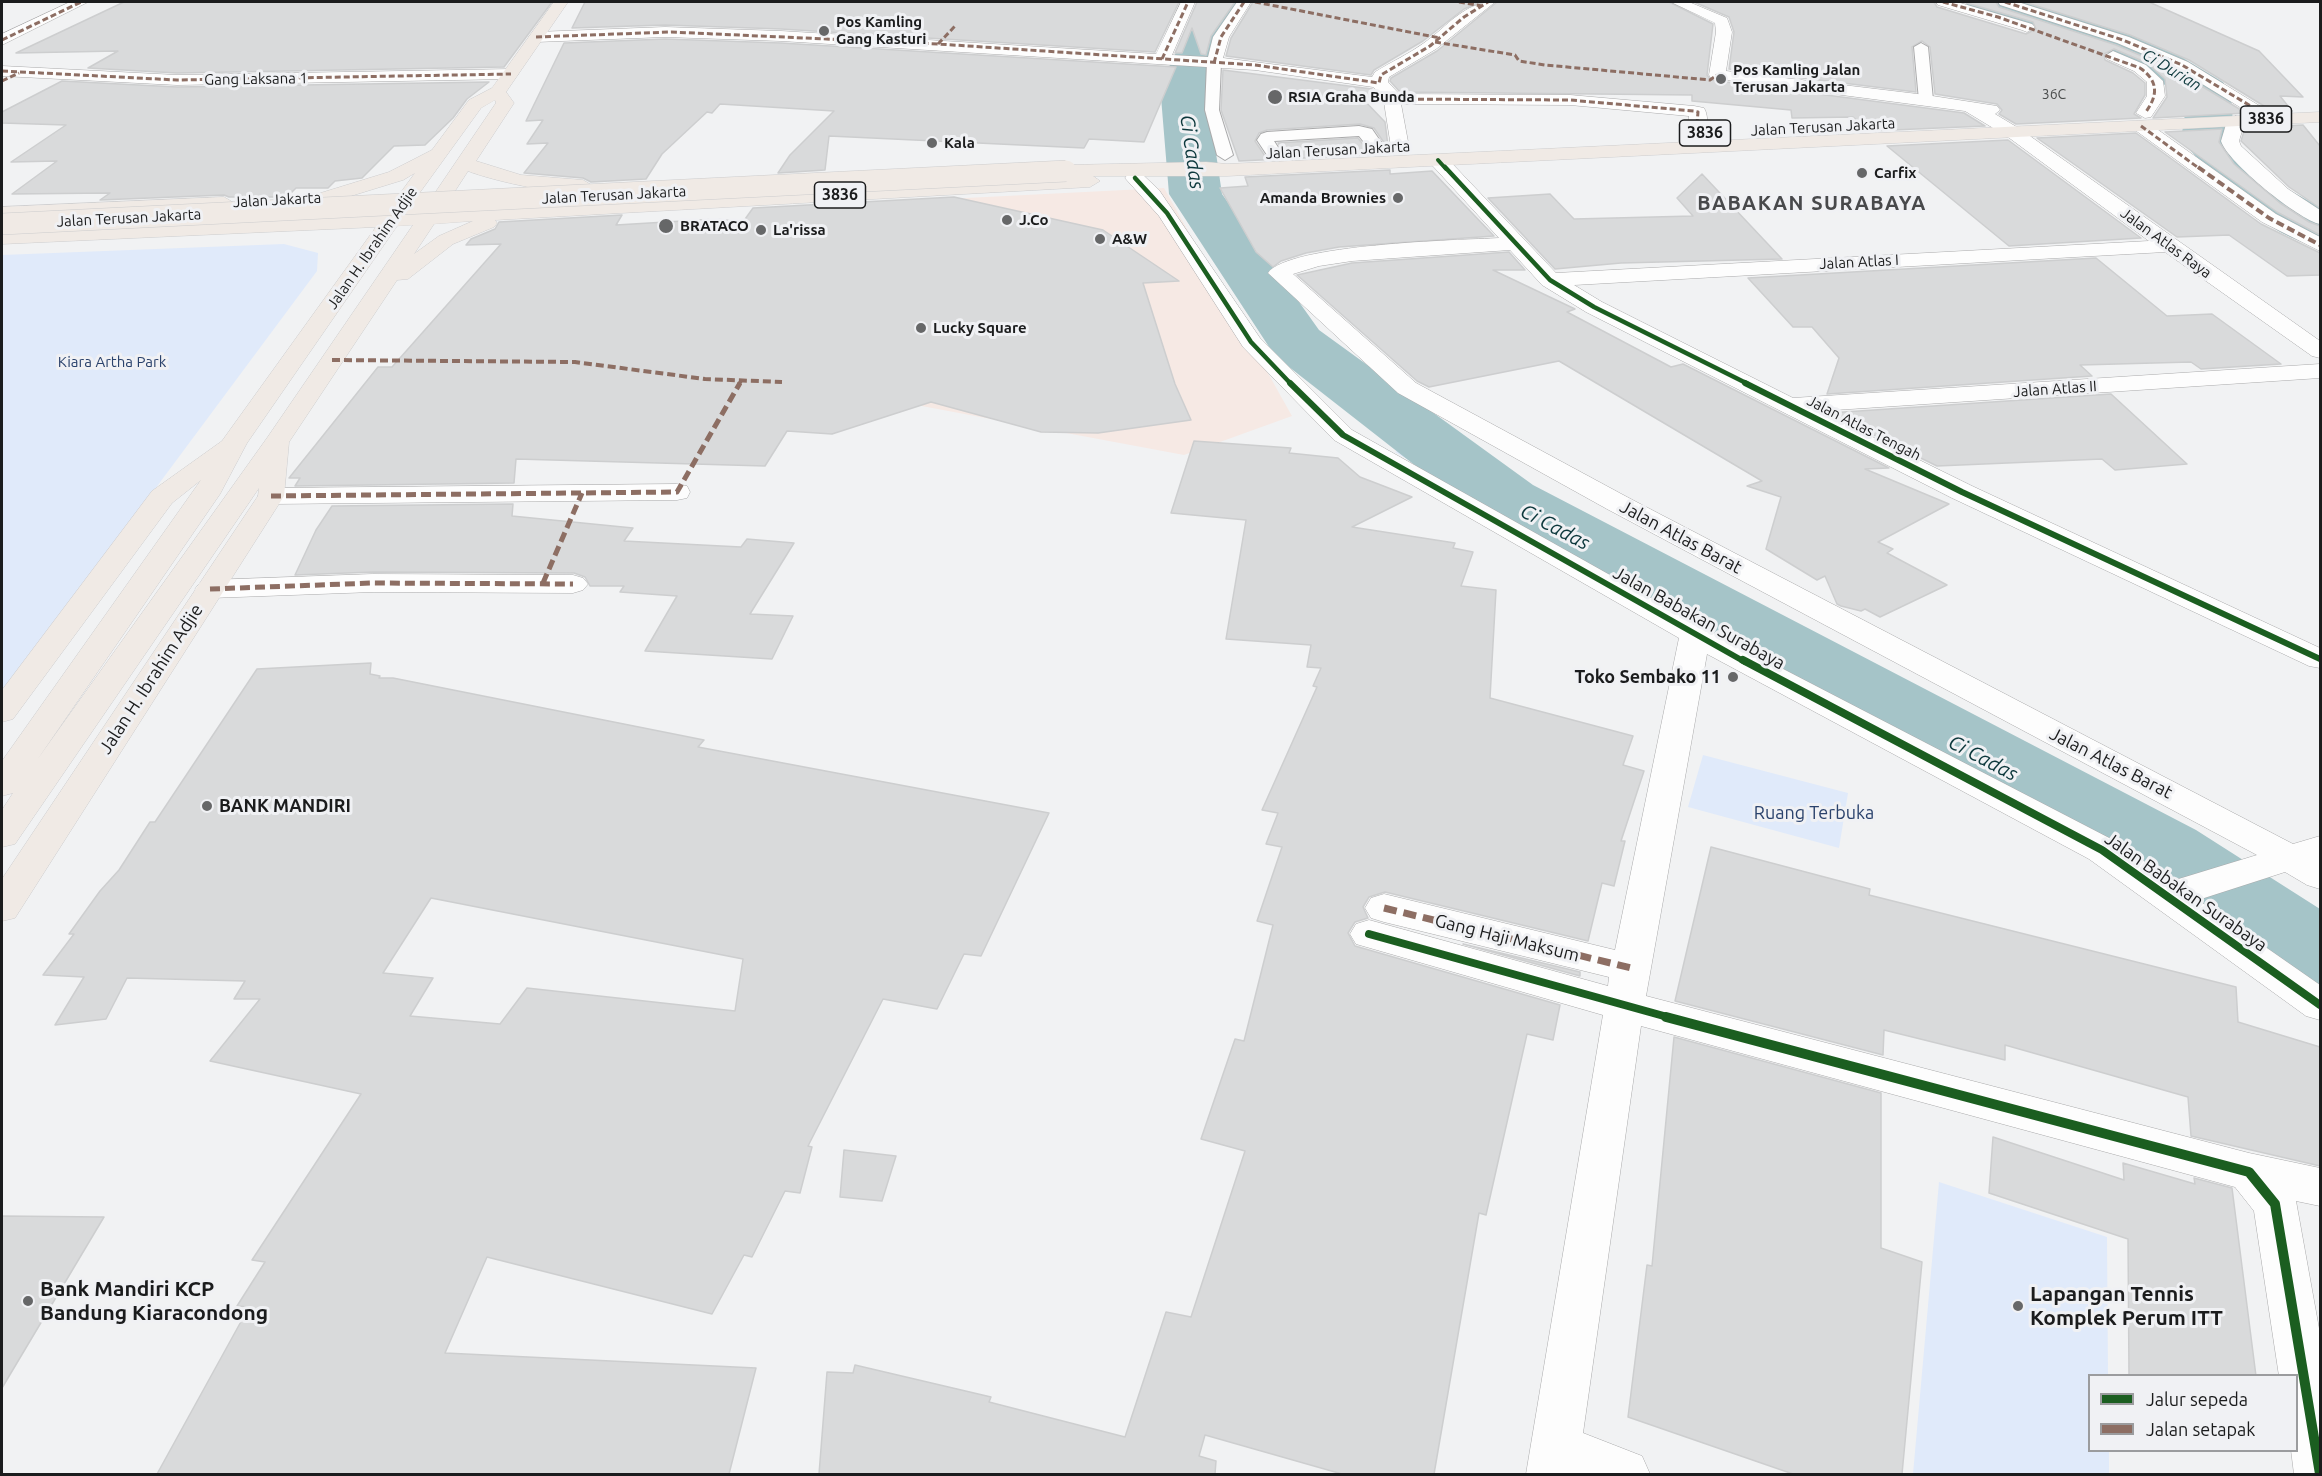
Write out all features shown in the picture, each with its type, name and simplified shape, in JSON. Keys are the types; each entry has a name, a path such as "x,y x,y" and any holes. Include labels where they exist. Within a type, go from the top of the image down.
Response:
{"main road":[{"name":"Jalan H. Ibrahim Adjie","path":"2,785 207,494 234,443 442,149 475,105 498,92 561,2"},
{"name":"Jalan H. Ibrahim Adjie","path":"2,836 277,441 463,162 505,103 498,92"},
{"name":"Jalan Terusan Jakarta","path":"2147,117 2212,122 2243,112 2320,105"},
{"name":"Jalan Terusan Jakarta","path":"1211,162 1438,160 2147,117 2192,110 2320,117"},
{"name":"Jalan Terusan Jakarta","path":"392,220 523,213 1149,169 1273,152 1992,119 2019,125"},
{"path":"264,226 289,216 308,203 396,176 442,149"},
{"path":"463,162 485,173 531,183 583,186"},
{"name":"Jalan Terusan Jakarta","path":"2,224 1149,169"},
{"name":"Jalan Terusan Jakarta","path":"410,194 583,186 1149,169"},
{"path":"499,214 493,209 494,203 501,198 527,189"},
{"name":"Jalan Jakarta","path":"2,213 410,194"},
{"path":"378,291 446,240 468,230 523,213"},
{"name":"Jalan Jakarta","path":"2,238 392,220"},
{"path":"264,226 322,233 344,247 340,293"},
{"name":"Jalan H. Ibrahim Adjie","path":"2,908 271,496 277,441"},
{"name":"Jalan H. Ibrahim Adjie","path":"2,712 162,497 234,443"}],"street":[{"path":"2,40 81,2"},
{"path":"1163,60 1188,2"},
{"path":"1210,63 1221,37 1244,2"},
{"path":"1379,82 1381,75 1430,46 1464,17 1488,2"},
{"path":"1678,2 1722,21 1724,32 1717,75 1970,107 2019,125"},
{"path":"1943,2 1998,17 2140,68 2156,81 2156,96 2147,117 2269,218 2320,245"},
{"path":"2005,2 2123,40 2182,64 2243,112 2230,141 2232,148 2282,193 2320,218"},
{"path":"938,44 956,25"},
{"path":"536,37 671,32 938,44 1255,65 1379,82 1391,99 1400,147"},
{"name":"Gang Laksana 1","path":"2,71 177,80 511,74"},
{"path":"2,81 21,72"},
{"path":"1391,99 1559,100 1694,111 1698,112 1697,124 1703,133"},
{"path":"1970,107 1992,119"},
{"name":"Jalan Atlas Raya","path":"2019,125 2169,246 2320,351"},
{"name":"Jalan Atlas Tengah","path":"1438,160 1550,280 1644,334 1962,492 2320,659"},
{"name":"Jalan Babakan Surabaya","path":"1149,169 1162,207 1251,342 1313,408 1343,435 1695,635 2182,891 2320,1005"},
{"name":"Jalan Atlas Barat","path":"1515,243 1337,257 1293,265 1280,273 1407,388 1628,508 2300,862"},
{"name":"Jalan Atlas I","path":"1550,280 2169,246"},
{"name":"Jalan Atlas II","path":"1790,405 2320,371"},
{"path":"271,496 677,492"},
{"path":"210,589 373,584 573,584"},
{"path":"1624,1474 1553,1461 1628,987 1695,635"},
{"path":"2182,891 2300,862"},
{"path":"1376,921 1628,987 2249,1172 2320,1187"},
{"path":"2249,1172 2275,1204 2315,1432 2320,1474"}],"lane":[{"path":"1921,47 1926,100"},
{"path":"1210,63 1211,162"}],"shaded area":[{"name":"Lucky Square","path":"1164,188 1292,416 1184,455 670,359 867,203"}],"green space":[{"name":"Kiara Artha Park","path":"284,244 318,253 317,271 2,695 2,255"},
{"path":"1405,448 1641,585 1729,632 1716,638 1395,452"},
{"name":"Ruang Terbuka","path":"1703,755 1848,793 1839,848 1688,807"},
{"name":"Lapangan Tennis Komplek Perum ITT","path":"1939,1182 2107,1237 2108,1374 2088,1374 2088,1452 2109,1452 2109,1474 1913,1474"}],"building":[{"path":"124,2 552,2 504,67 177,73 88,68 118,51 16,53"},
{"path":"585,2 1179,2 1155,52 781,29 665,25 572,28"},
{"path":"1197,2 1235,2 1211,36 1206,55 1201,54 1192,28 1182,53 1175,53"},
{"path":"1253,2 1481,2 1464,9 1423,41 1374,70 1371,75 1226,56 1231,38"},
{"path":"1497,2 1669,2 1713,24 1707,75 1711,80 1964,113 1985,126 1870,131 1853,117 1792,118 1791,110 1692,101 1692,95 1400,92 1390,81 1391,78 1437,51"},
{"path":"1694,2 1934,2 1937,7 2026,34 2036,29 2033,22 1963,2 1996,2 1999,7 2116,45 2175,70 2246,113 2153,118 2167,97 2165,79 2147,63 2114,49 2104,54 2105,60 2133,73 2145,83 2145,95 2134,114 2141,118 2016,124 1999,114 2002,110 1997,104 1935,94 1930,47 1922,41 1912,47 1916,92 1729,69 1734,32 1729,17"},
{"path":"2024,2 2149,2 2259,51 2303,97 2280,96 2292,111 2259,113 2265,109 2264,106 2189,60 2130,35"},
{"path":"665,39 781,43 1176,67 1144,142 1089,139 1084,148 829,136 825,170 778,173 790,155 834,111 720,104 712,113 707,112 662,154 646,179 591,182 583,178 524,173 548,143 527,144 543,120 526,121 564,43"},
{"path":"1223,70 1372,89 1381,97 1361,97 1385,122 1389,154 1239,161 1221,110","holes":["1360,124 1374,128 1387,147 1385,152 1369,152 1358,138 1278,143 1283,152 1272,159 1265,156 1255,141 1259,133 1267,130"]},
{"path":"62,81 177,87 489,82 467,99 453,118 425,145 394,146 362,178 335,181 328,188 296,188 290,194 279,197 229,197 224,195 100,200 110,193 12,194 57,161 11,162 66,125 2,123 2,112"},
{"path":"2303,125 2320,146 2320,208 2289,187 2241,141 2245,128"},
{"path":"2222,129 2219,142 2234,164 2280,203 2309,222 2320,226 2320,235 2277,212 2165,132"},
{"path":"2136,133 2261,224 2320,253 2320,275 2287,276 2229,235 2177,237 2037,138"},
{"path":"2008,140 2141,238 2009,246 1887,146"},
{"path":"1390,170 1390,174 1432,171 1494,236 1339,247 1306,253 1281,261 1273,267 1256,252 1220,188 1248,186 1245,177"},
{"path":"1702,174 1782,259 1621,263 1555,269 1488,198 1550,194 1574,219 1693,216 1677,198"},
{"path":"954,197 1103,230 1179,281 1143,283 1175,384 1191,420 1098,433 1041,432 931,402 832,434 787,431 765,466 516,459 514,483 295,486 300,478 289,478 378,367 392,367 501,244 466,245 471,239 495,229 499,222 622,215 616,225 716,219 743,222 753,208"},
{"path":"1509,252 1525,270 1493,270 1575,309 1567,312 1671,367 1683,364 1889,468 1865,469 1949,504 1878,542 1893,549 1887,553 1947,585 1880,617 1865,609 1861,611 1841,606 1837,604 1825,576 1817,580 1766,549 1781,497 1747,486 1762,481 1559,361 1429,387 1417,381 1297,275 1352,263"},
{"path":"2096,258 2167,316 2212,314 2281,364 2201,369 2191,362 2080,365 2092,376 1827,394 1839,358 1812,327 1793,327 1748,278"},
{"path":"2111,394 2187,464 2115,470 2102,459 1937,466 1829,413"},
{"path":"1194,441 1291,448 1289,453 1338,458 1360,477 1412,497 1352,527 1455,543 1453,548 1473,552 1461,586 1496,590 1490,698 1633,736 1623,765 1644,771 1621,841 1625,841 1614,886 1602,883 1588,941 1385,892 1369,897 1363,907 1368,918 1355,922 1348,933 1355,946 1560,1005 1553,1040 1527,1034 1486,1215 1479,1213 1434,1474 1342,1474 1205,1435 1199,1456 1216,1461 1215,1474 819,1474 827,1372 853,1373 855,1365 991,1397 989,1402 1125,1437 1166,1312 1191,1317 1245,1151 1201,1139 1235,1039 1244,1041 1273,925 1257,921 1282,847 1266,844 1278,813 1262,810 1317,687 1313,686 1321,668 1307,667 1311,645 1226,639 1246,520 1171,513"},
{"path":"513,504 512,516 633,528 624,541 741,547 747,539 794,543 750,614 793,616 772,659 645,651 677,596 620,592 624,586 590,586 585,577 574,573 373,572 295,575 316,530 332,506"},
{"path":"371,663 370,674 380,676 379,678 393,678 704,740 698,747 1049,813 981,956 964,954 937,1009 883,999 808,1146 812,1147 800,1193 785,1191 752,1257 744,1255 712,1314 487,1257 445,1353 756,1368 729,1474 157,1474 249,1307 237,1306 265,1262 252,1260 361,1094 210,1061 260,999 234,999 245,981 127,978 106,1019 55,1025 84,977 43,975 74,934 69,934 100,891 119,870 150,822 155,822 257,669","holes":["431,898 743,959 735,1011 527,988 500,1024 410,1016 433,978 383,973"]},
{"path":"1711,847 1870,889 1869,895 2236,987 2238,1022 2320,1047 2320,1166 2191,1136 2188,1097 2005,1045 2005,1060 1884,1030 1883,1055 1675,1001"},
{"path":"1463,944 1580,972 1580,976"},
{"path":"1674,1037 1881,1093 1881,1248 1922,1262 1902,1474 1793,1474 1628,1417 1647,1265 1652,1266"},
{"path":"1993,1137 2124,1180 2123,1163 2195,1184 2194,1178 2232,1188 2256,1374 2129,1374 2128,1239 1989,1193"},
{"path":"844,1150 896,1156 882,1201 840,1197"},
{"name":"Bank Mandiri KCP Bandung Kiaracondong","path":"2,1216 104,1217 2,1388"}],"waterway":[{"name":"Ci Cadas","path":"1221,2 1183,85 1196,194 1297,343 1507,501 2161,854 2320,960"},
{"name":"Ci Durian","path":"1985,2 2038,15 2140,50 2207,92 2210,108 2206,139 2263,197 2320,230"}],"marked path":[{"path":"2,40 81,2"},
{"path":"1162,59 1188,2"},
{"path":"1214,63 1221,37 1244,2"},
{"path":"1255,2 1440,38"},
{"path":"1459,2 1482,6"},
{"path":"536,37 671,32 938,44 1255,65 1379,83 1381,75 1430,46 1464,17 1488,2"},
{"path":"1943,2 1998,17 2140,68 2147,72 2156,88 2150,107 2145,113"},
{"path":"2005,2 2123,40 2182,65 2254,108"},
{"path":"938,44 956,25"},
{"path":"1435,42 1515,55 1519,61 1545,65 1710,80 1717,75"},
{"path":"2,71 177,80 511,74"},
{"path":"2,81 19,73"},
{"path":"1391,99 1570,100 1694,111 1698,112 1697,124 1703,133"},
{"path":"2141,126 2269,218 2320,245"},
{"path":"332,360 575,362 705,379 782,382"},
{"path":"271,496 677,492 741,381"},
{"path":"543,583 582,493"},
{"path":"210,589 373,583 573,584"},
{"path":"1384,908 1631,968"}],"cycle path":[{"path":"1438,160 1550,280 1594,307 1962,492 2320,659"},
{"path":"1135,178 1167,213 1251,342 1343,435 1695,635 2102,850 2320,1005"},
{"path":"1369,934 1625,1006 2249,1172 2275,1204 2320,1474"}],"place":[{"name":"Pos Kamling Gang Kasturi","path":"824,31"},
{"name":"Pos Kamling Jalan Terusan Jakarta","path":"1721,79"},
{"name":"RSIA Graha Bunda","path":"1275,97"},
{"name":"Kala","path":"932,143"},
{"name":"Carfix","path":"1862,173"},
{"name":"Amanda Brownies","path":"1398,198"},
{"name":"J.Co","path":"1007,220"},
{"name":"BRATACO","path":"666,226"},
{"name":"La'rissa","path":"761,230"},
{"name":"A&W","path":"1100,239"},
{"name":"Lucky Square","path":"921,328"},
{"name":"Toko Sembako 11","path":"1733,677"},
{"name":"BANK MANDIRI","path":"207,806"},
{"name":"Bank Mandiri KCP Bandung Kiaracondong","path":"28,1301"},
{"name":"Lapangan Tennis Komplek Perum ITT","path":"2018,1306"}],"district":[{"name":"BABAKAN SURABAYA","path":"1812,203"}]}
